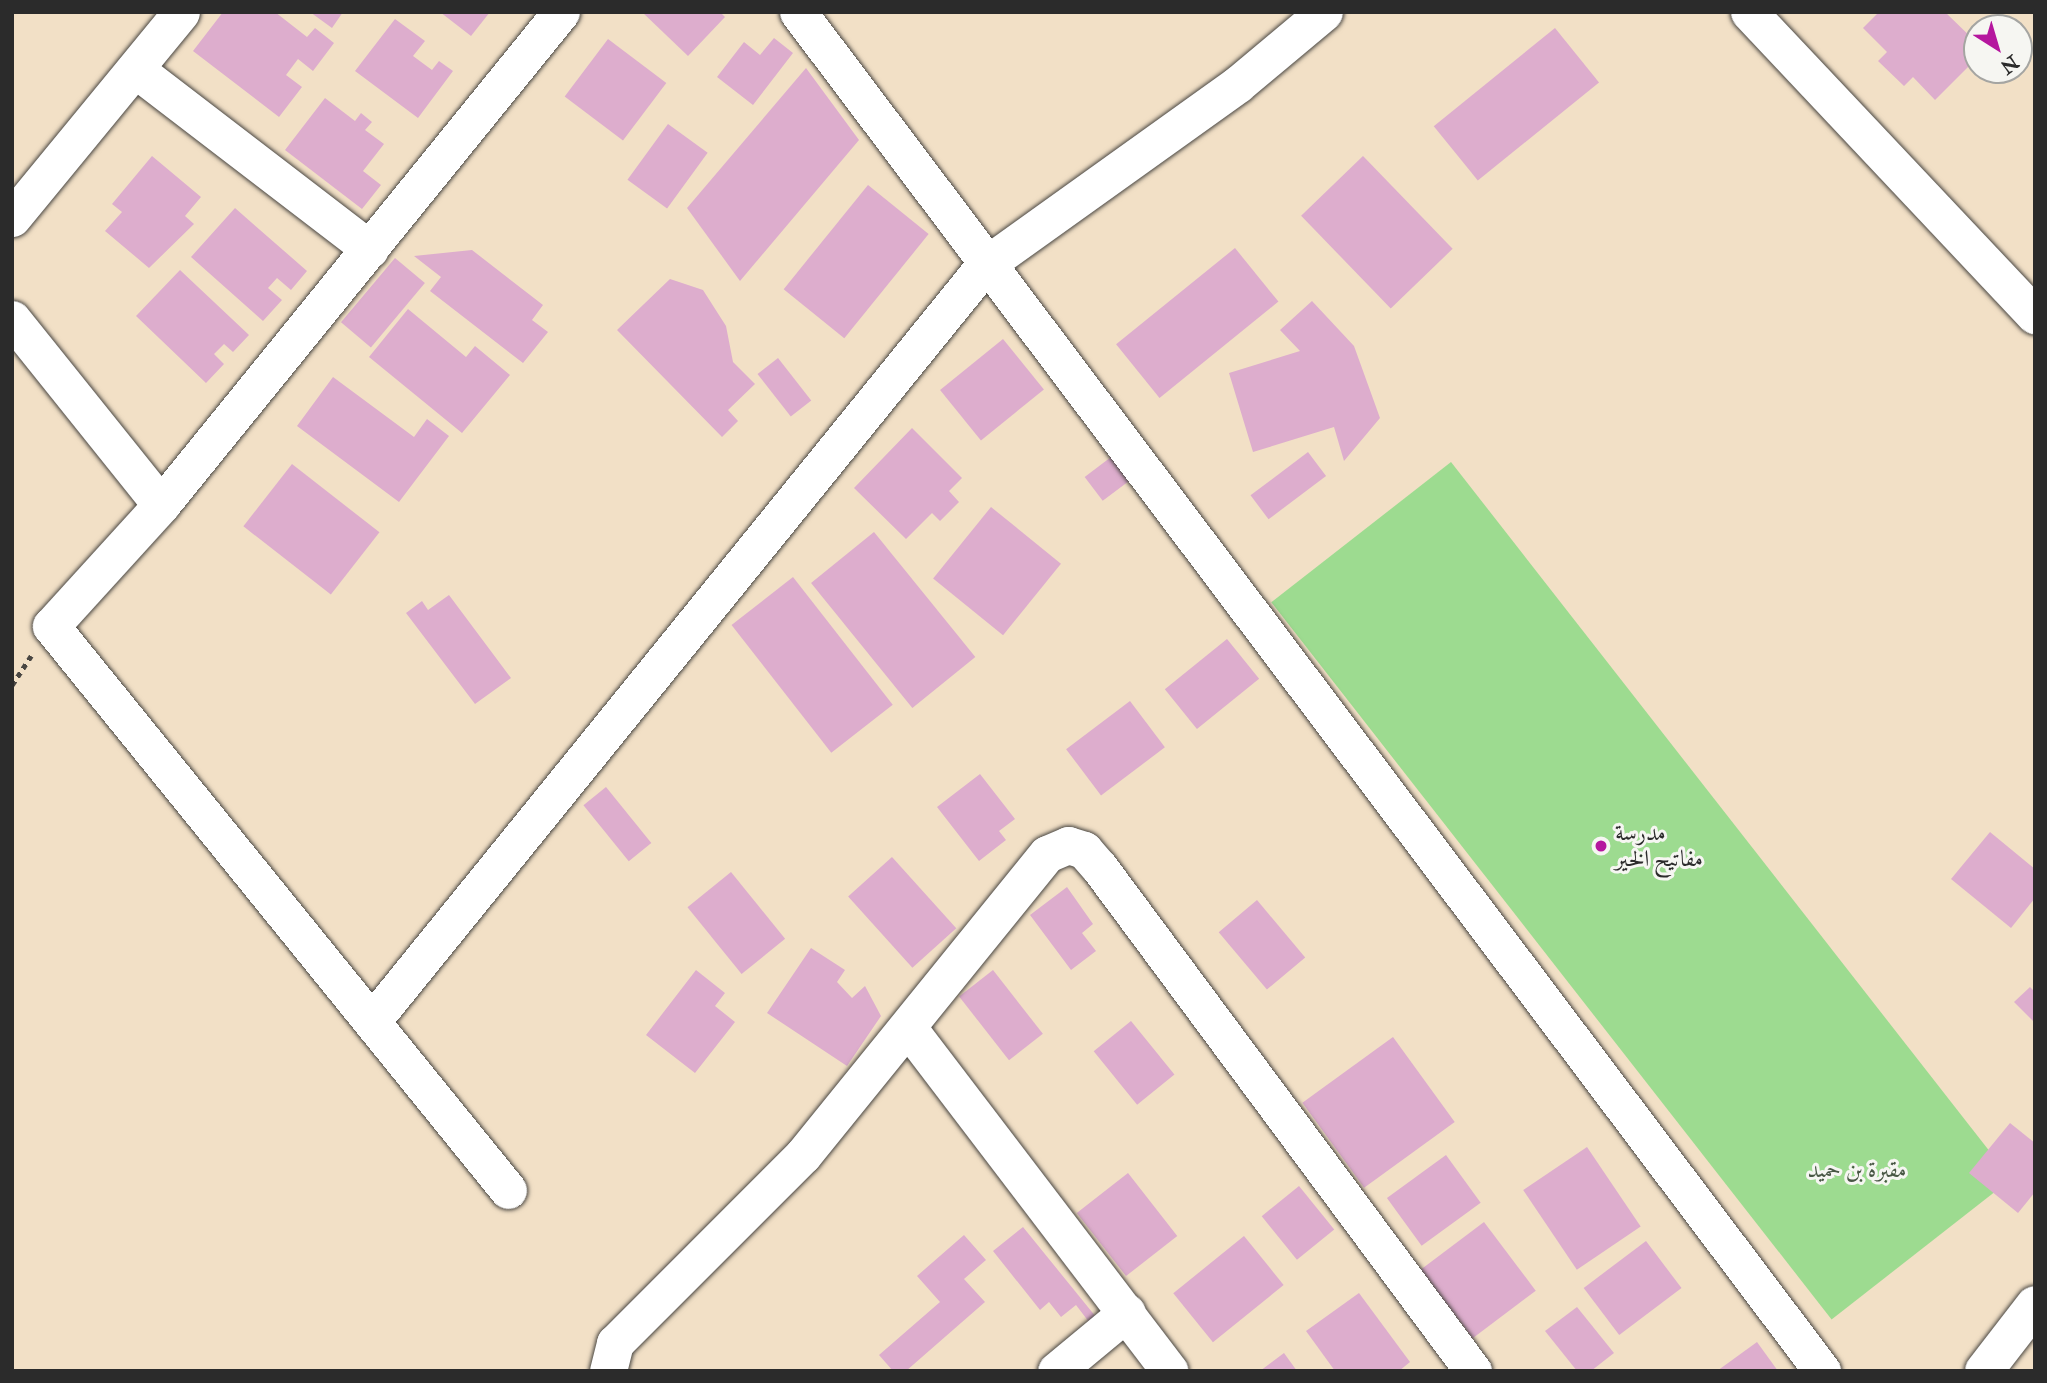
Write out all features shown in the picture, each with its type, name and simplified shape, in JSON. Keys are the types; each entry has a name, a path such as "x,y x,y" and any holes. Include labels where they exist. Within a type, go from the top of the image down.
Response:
{"main road":[{"path":"1984,1371 2035,1305"}],"street":[{"path":"12,218 181,12"},
{"path":"508,1190 373,1020 51,626 161,505 561,12"},
{"path":"798,12 984,266 1822,1371"},
{"path":"373,1020 984,266 1238,84 1324,12"},
{"path":"1749,12 2035,316"},
{"path":"135,69 370,249"},
{"path":"12,319 161,505"},
{"path":"608,1371 615,1343 803,1155 909,1029 1047,854 1068,845 1084,850 1473,1371"},
{"path":"909,1029 1170,1371"},
{"path":"1056,1371 1127,1312"}],"green space":[{"name":"مقبرة بن حميد","path":"1451,462 2011,1179 1832,1319 1271,602"}],"building":[{"path":"223,12 275,12 307,37 315,28 334,43 313,71 298,59 286,75 302,87 279,117 193,51"},
{"path":"310,12 343,12 332,28"},
{"path":"440,12 490,12 471,36"},
{"path":"642,12 720,12 725,17 688,56"},
{"path":"1879,12 1945,12 1963,29 1963,72 1935,100 1913,77 1904,86 1878,61 1887,52 1863,28"},
{"path":"395,19 425,41 413,56 432,70 439,61 453,71 418,118 355,71"},
{"path":"1555,28 1599,82 1478,181 1434,126"},
{"path":"774,38 793,53 753,105 717,77 744,42 760,55"},
{"path":"608,39 666,83 623,140 565,97"},
{"path":"806,68 859,140 740,281 687,208"},
{"path":"325,98 355,121 361,113 372,122 365,130 384,144 363,171 381,185 362,209 285,150"},
{"path":"668,124 708,153 667,209 627,180"},
{"path":"152,156 201,197 185,216 194,224 149,268 105,231 122,212 112,204"},
{"path":"1363,156 1453,249 1391,309 1301,216"},
{"path":"868,185 929,234 844,338 784,289"},
{"path":"235,208 307,271 291,290 277,278 268,288 282,300 263,321 191,257"},
{"path":"1235,248 1278,302 1160,398 1116,344"},
{"path":"472,250 543,305 532,320 548,332 523,363 430,291 441,277 414,256"},
{"path":"395,258 425,283 371,347 341,322"},
{"path":"180,270 249,335 233,352 224,344 214,354 224,364 206,383 136,316"},
{"path":"670,279 703,290 726,326 733,362 755,384 728,410 738,421 722,437 617,330"},
{"path":"1312,301 1354,346 1380,418 1344,461 1334,427 1253,452 1229,373 1300,351 1280,330"},
{"path":"408,309 466,357 475,346 510,375 462,433 369,357"},
{"path":"1003,339 1044,390 981,440 940,390"},
{"path":"778,358 811,401 791,417 758,374"},
{"path":"333,377 414,437 427,419 449,436 399,502 297,426"},
{"path":"912,428 962,478 949,491 959,502 940,521 932,513 906,539 854,488"},
{"path":"1119,451 1137,475 1103,501 1085,477"},
{"path":"1308,452 1326,476 1269,519 1250,495"},
{"path":"292,464 379,532 331,595 243,526"},
{"path":"991,507 1061,564 1003,635 933,578"},
{"path":"874,532 975,657 912,708 811,583"},
{"path":"793,577 893,705 831,753 732,625"},
{"path":"449,595 511,678 475,704 406,613 422,601 428,610"},
{"path":"1227,639 1259,679 1197,729 1165,689"},
{"path":"1130,701 1165,747 1101,795 1066,749"},
{"path":"980,774 1015,819 999,831 1006,840 979,861 937,807"},
{"path":"606,787 651,843 629,861 583,805"},
{"path":"1990,832 2035,869 2035,898 2011,928 1951,879"},
{"path":"892,857 956,928 912,968 848,896"},
{"path":"731,872 785,939 742,974 687,907"},
{"path":"1067,887 1093,924 1082,933 1096,951 1071,970 1030,915"},
{"path":"1257,900 1305,957 1267,990 1219,932"},
{"path":"811,948 845,970 837,982 852,998 865,986 881,1016 847,1066 767,1013"},
{"path":"696,970 725,993 715,1006 735,1022 695,1073 646,1035"},
{"path":"993,970 1043,1034 1009,1060 959,996"},
{"path":"2030,987 2035,992 2035,1023 2014,1002"},
{"path":"1131,1021 1174,1075 1137,1105 1094,1051"},
{"path":"1393,1037 1455,1122 1364,1188 1302,1103"},
{"path":"2010,1123 2035,1143 2035,1192 2018,1213 1969,1173"},
{"path":"1587,1147 1641,1227 1577,1270 1523,1190"},
{"path":"1446,1155 1481,1203 1422,1246 1387,1198"},
{"path":"1128,1173 1177,1236 1126,1276 1077,1213"},
{"path":"1299,1186 1334,1230 1297,1260 1262,1216"},
{"path":"1484,1222 1536,1291 1473,1338 1421,1270"},
{"path":"1023,1227 1096,1317 1089,1322 1076,1305 1061,1317 1049,1302 1040,1310 993,1251"},
{"path":"964,1235 986,1260 964,1279 985,1302 906,1371 893,1371 879,1355 940,1302 917,1276"},
{"path":"1244,1236 1284,1285 1213,1342 1173,1293"},
{"path":"1646,1241 1682,1288 1619,1335 1584,1288"},
{"path":"1359,1293 1410,1362 1399,1371 1335,1371 1306,1331"},
{"path":"1577,1307 1614,1353 1591,1371 1577,1371 1545,1331"},
{"path":"1757,1342 1778,1371 1717,1371"},
{"path":"1284,1353 1297,1371 1260,1371"}],"place":[{"name":"مدرسة مفاتيح الخير","path":"1601,846"}]}
